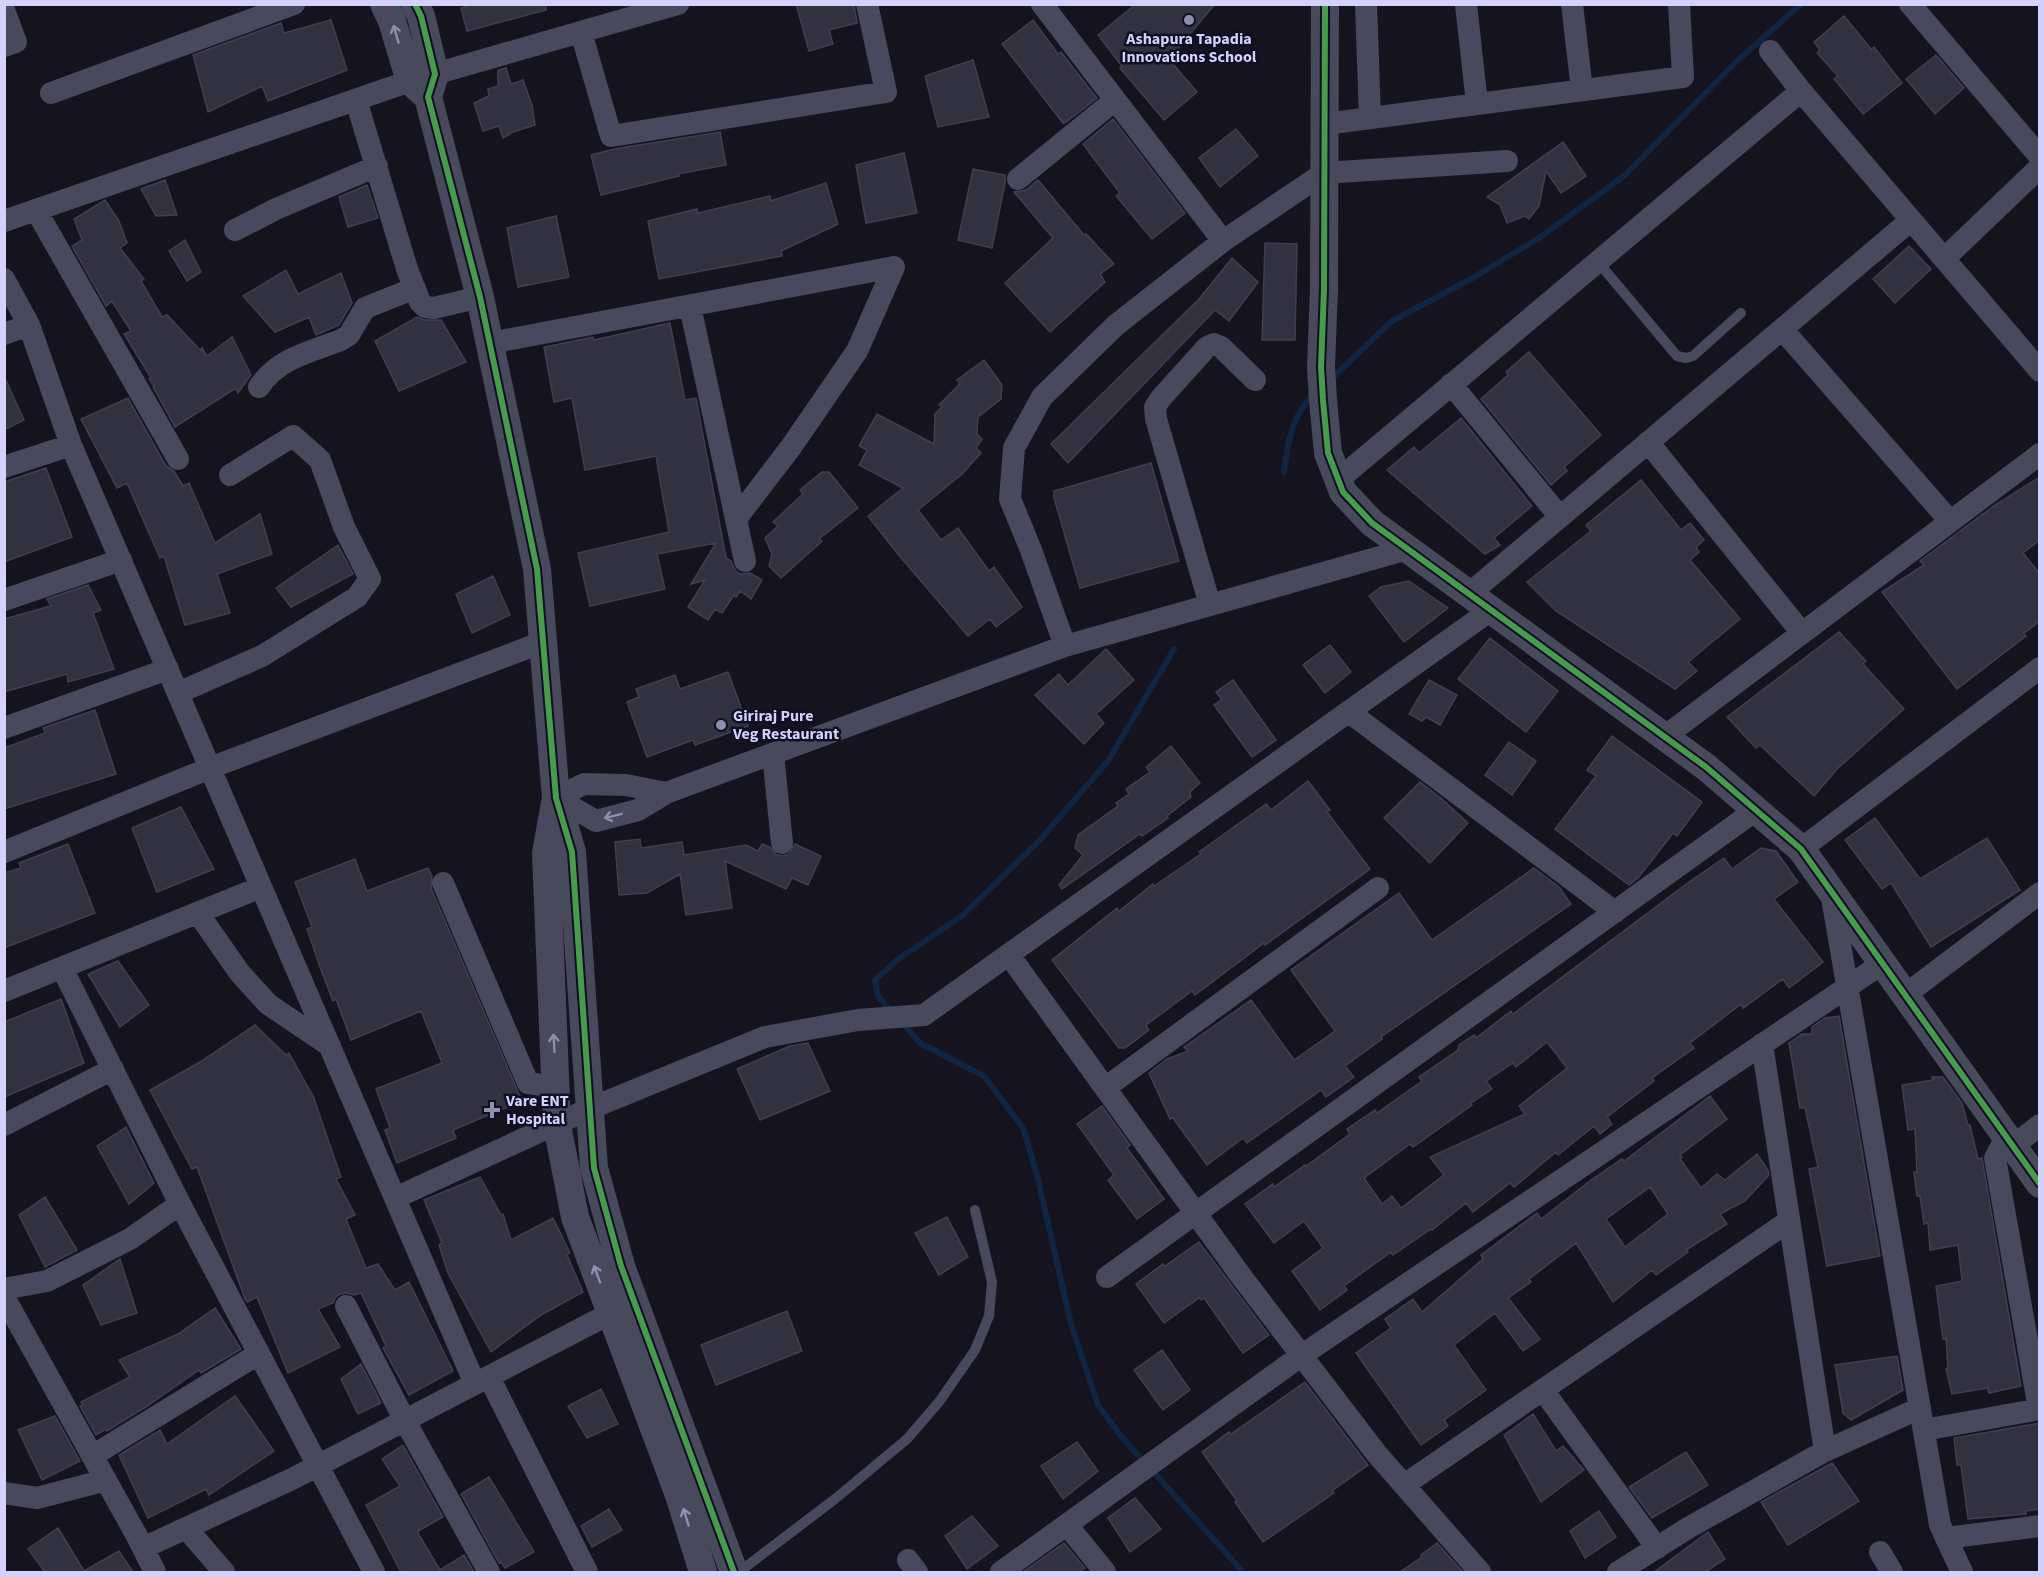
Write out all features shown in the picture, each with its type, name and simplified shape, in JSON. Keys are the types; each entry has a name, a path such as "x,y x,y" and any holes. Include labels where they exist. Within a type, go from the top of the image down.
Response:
{"street":[{"path":"51,93 294,4"},
{"path":"384,4 424,84"},
{"path":"415,4 420,16 424,84 480,297 537,568 556,798 572,852 594,1168 621,1266 736,1572"},
{"path":"4,221 356,100 424,84 581,32 678,4"},
{"path":"581,32 611,136 886,92 867,4"},
{"path":"1042,4 1223,241"},
{"path":"1325,4 1321,367 1328,453 1342,492 1372,523 1706,767 1801,849 2040,1184"},
{"path":"1366,4 1370,118"},
{"path":"1466,4 1477,104"},
{"path":"1572,4 1582,90"},
{"path":"1325,124 1683,77 1679,4"},
{"path":"1910,4 2040,157"},
{"path":"4,10 16,42 4,46"},
{"path":"1770,51 1801,91 2040,370"},
{"path":"1338,480 1801,91"},
{"path":"356,100 407,269 420,302 425,307 434,308 480,297"},
{"path":"1018,179 1115,100"},
{"path":"1065,646 1010,499 1014,448 1042,397 1116,325 1223,241 1324,173 1507,161"},
{"path":"235,230 276,209 377,166"},
{"path":"1944,259 2040,166"},
{"path":"36,210 178,459"},
{"path":"1469,594 1911,220"},
{"path":"490,343 894,267 857,351 791,447 736,519"},
{"path":"4,279 29,325 71,445 395,1198 482,1381 587,1572"},
{"path":"259,387 266,376 285,361 341,340 349,334 365,308 415,288"},
{"path":"690,306 745,561"},
{"path":"4,334 29,325"},
{"path":"1782,329 1950,521"},
{"path":"1210,605 1156,419 1155,407 1207,347 1214,344 1221,347 1254,380"},
{"path":"1451,384 1560,517"},
{"path":"178,693 262,656 357,597 370,579 344,527 320,460 293,436 230,475"},
{"path":"1648,442 1802,633"},
{"path":"4,467 71,445"},
{"path":"1664,737 2040,454"},
{"path":"556,798 596,821 638,810 666,793 1065,646 1408,549"},
{"path":"4,600 121,560"},
{"path":"395,1198 589,1109 765,1037 858,1020 924,1015 1491,610"},
{"path":"4,852 210,768 543,642"},
{"path":"1801,849 2040,668"},
{"path":"4,728 168,669"},
{"path":"1349,712 1615,912"},
{"path":"773,754 782,843"},
{"path":"556,798 584,784 626,785 666,793"},
{"path":"556,798 546,854 557,1125 575,1217 679,1495 703,1572"},
{"path":"1107,1277 1756,810"},
{"path":"443,884 528,1083 556,1087"},
{"path":"4,991 261,887"},
{"path":"1105,1088 1378,888"},
{"path":"1830,889 1940,1525 1962,1572"},
{"path":"1905,995 2040,893"},
{"path":"198,913 239,972 267,1004 330,1046"},
{"path":"1009,955 1196,1214 1376,1453 1480,1572"},
{"path":"1001,1572 1302,1355 1883,963"},
{"path":"62,968 180,1204 316,1467 374,1572"},
{"path":"1762,1044 1825,1451"},
{"path":"4,1125 113,1070"},
{"path":"1618,1572 1688,1528 1825,1451 1922,1419 2039,1409 1995,1158 2010,1142 2040,1125"},
{"path":"4,1289 47,1281 130,1239 180,1204"},
{"path":"1404,1485 1789,1221"},
{"path":"4,1298 155,1572"},
{"path":"346,1306 405,1421 489,1572"},
{"path":"143,1548 316,1467 611,1313"},
{"path":"92,1456 258,1354"},
{"path":"1543,1390 1657,1548"},
{"path":"4,1493 37,1498 106,1480"},
{"path":"1067,1525 1105,1572"},
{"path":"1946,1538 2040,1526"},
{"path":"186,1528 224,1572"},
{"path":"1881,1552 1892,1572"}],"lane":[{"path":"1598,262 1677,356 1686,358 1693,356 1741,313"},
{"path":"736,1572 835,1499 907,1439 939,1402 975,1350 989,1316 992,1282 975,1210"}],"building":[{"path":"476,4 546,4 546,10 467,31 461,8"},
{"path":"796,4 854,4 857,23 829,30 833,44 809,51"},
{"path":"1136,4 1215,4 1171,57 1174,61 1172,63 1197,92 1164,120 1120,68 1122,66 1098,35"},
{"path":"1844,16 1871,49 1874,47 1902,83 1863,114 1834,79 1838,76 1817,53 1820,50 1814,42"},
{"path":"331,20 347,70 268,101 262,86 208,112 193,55 281,23 284,33"},
{"path":"1033,20 1058,54 1061,52 1097,98 1063,123 1002,44"},
{"path":"1936,55 1964,88 1935,114 1906,79"},
{"path":"973,60 989,117 938,127 925,76"},
{"path":"506,68 511,84 523,80 532,105 535,125 503,138 499,126 483,131 474,103 489,96 488,89 498,86 498,70"},
{"path":"1113,119 1185,213 1152,239 1116,196 1120,193 1083,144"},
{"path":"1236,129 1258,156 1220,187 1199,158"},
{"path":"720,132 726,165 678,174 679,176 601,195 591,155 614,149"},
{"path":"1563,142 1586,176 1561,193 1546,171 1539,206 1529,219 1525,216 1507,223 1500,205 1487,197"},
{"path":"904,153 917,213 866,223 856,165"},
{"path":"973,169 1005,175 992,248 958,240"},
{"path":"165,180 177,215 156,216 141,189"},
{"path":"1038,180 1084,235 1086,234 1114,264 1100,274 1105,282 1050,332 1005,283 1053,238 1014,192 1026,190"},
{"path":"826,183 838,224 781,251 782,256 659,279 648,221 697,209 698,213 770,196 771,201"},
{"path":"367,185 378,218 348,227 339,197"},
{"path":"105,200 119,221 127,243 120,248 144,279 141,281 162,317 167,315 200,350 202,348 207,356 232,337 251,375 238,393 236,388 175,427 149,379 151,378 124,334 131,331 112,301 106,306 72,246 82,240 74,219"},
{"path":"556,216 569,277 518,287 507,228"},
{"path":"185,240 201,272 187,281 169,251"},
{"path":"1265,243 1297,244 1295,340 1262,340"},
{"path":"1909,246 1931,269 1895,303 1873,279"},
{"path":"1232,258 1258,282 1229,321 1215,310 1068,463 1051,444 1199,299"},
{"path":"286,270 298,294 341,273 352,303 339,325 316,335 309,317 275,332 243,296"},
{"path":"417,317 424,320 441,320 466,362 399,391 375,341"},
{"path":"670,323 685,400 696,398 726,558 740,574 750,573 762,580 751,599 740,591 736,597 734,595 722,613 715,609 708,620 688,607 705,580 691,584 716,543 657,554 665,589 590,606 578,553 669,532 656,456 585,470 572,398 554,402 544,347 593,337 594,340"},
{"path":"1529,352 1601,435 1564,467 1567,471 1551,485 1481,399 1508,375 1506,372"},
{"path":"984,360 1002,385 1001,399 978,417 977,434 982,439 976,448 981,453 962,474 918,510 941,540 958,528 989,571 994,567 1022,607 996,627 990,619 968,636 868,516 903,488 859,465 867,450 859,446 877,414 934,444 935,414 942,407 939,405 960,384 957,380"},
{"path":"4,376 24,420 4,430"},
{"path":"128,398 166,466 174,471 183,486 189,483 215,543 260,514 272,554 217,574 230,613 185,625 164,556 160,558 127,483 117,488 81,419"},
{"path":"1461,418 1532,506 1494,538 1500,545 1485,554 1387,470 1414,447 1419,453"},
{"path":"1151,463 1179,561 1080,588 1054,498 1054,491"},
{"path":"46,468 72,537 4,562 4,482"},
{"path":"822,472 829,472 858,508 819,539 822,541 781,578 769,566 772,554 765,538 778,526 773,522 803,494 800,490"},
{"path":"2040,477 2040,540 2023,553 2040,574 2040,621 2024,633 2026,636 1957,689 1882,592 1924,565 1920,561 1995,505"},
{"path":"1641,480 1681,530 1690,523 1704,540 1696,547 1699,552 1690,560 1740,619 1688,662 1697,671 1675,689 1556,611 1527,582 1591,531 1586,525"},
{"path":"338,545 353,574 291,607 276,588"},
{"path":"493,576 510,615 472,633 456,594"},
{"path":"1409,581 1448,608 1404,642 1369,596 1381,587"},
{"path":"88,585 101,610 93,613 114,669 68,682 67,674 4,692 4,619 51,606 47,599"},
{"path":"1839,632 1866,661 1863,664 1904,709 1838,768 1814,796 1760,745 1756,748 1727,717"},
{"path":"1490,638 1558,691 1526,732 1458,679"},
{"path":"1330,645 1351,672 1325,693 1303,665"},
{"path":"1106,649 1134,680 1096,714 1104,723 1084,744 1035,695 1059,674 1068,685"},
{"path":"728,672 748,726 695,745 693,740 647,757 627,702 639,697 636,689 675,675 680,689"},
{"path":"1233,680 1276,740 1252,757 1214,705 1222,700 1216,692"},
{"path":"1429,680 1457,695 1440,725 1426,717 1422,721 1409,714"},
{"path":"95,710 116,774 4,809 4,748 45,733 43,728"},
{"path":"1612,736 1702,802 1677,836 1673,833 1639,877 1629,885 1555,829 1596,776 1587,770"},
{"path":"1509,742 1536,761 1512,795 1485,775"},
{"path":"1171,746 1200,783 1190,792 1191,797 1167,816 1168,818 1142,836 1140,834 1062,889 1059,885 1083,855 1075,848 1078,835 1118,806 1116,803 1129,794 1126,789 1150,772 1146,767"},
{"path":"1308,781 1330,810 1327,812 1370,869 1265,945 1264,943 1195,995 1192,991 1146,1025 1149,1030 1125,1048 1119,1048 1052,960 1117,908 1119,911 1153,884 1154,886 1201,854 1199,852 1266,804 1271,810"},
{"path":"1420,782 1468,823 1430,863 1384,818"},
{"path":"181,807 214,869 157,892 132,828"},
{"path":"1875,818 1920,879 1987,838 2020,890 1931,947 1891,883 1882,889 1845,840"},
{"path":"640,839 641,848 682,842 684,855 746,845 758,851 762,844 770,847 777,855 783,856 789,854 795,844 821,856 808,885 792,878 786,889 725,861 732,908 686,915 680,874 647,893 619,895 615,842"},
{"path":"68,844 95,913 4,948 4,873 21,868 19,863"},
{"path":"1761,848 1776,851 1798,882 1774,899 1823,962 1789,988 1783,979 1743,1008 1741,1004 1690,1043 1694,1048 1652,1078 1654,1081 1607,1117 1612,1124 1600,1134 1594,1126 1558,1155 1556,1152 1514,1187 1510,1183 1473,1212 1466,1203 1432,1230 1393,1255 1391,1252 1344,1286 1347,1290 1320,1310 1292,1271 1323,1248 1304,1221 1274,1243 1245,1204 1273,1184 1274,1187 1306,1166 1350,1134 1347,1129 1375,1110 1377,1113 1422,1081 1419,1077 1458,1050 1459,1045 1474,1035 1476,1038 1511,1011 1513,1014 1689,882 1724,858 1732,869","holes":["1547,1042 1567,1068 1519,1106 1525,1114 1430,1157 1444,1175 1401,1208 1392,1196 1382,1204 1364,1178 1410,1144 1413,1147 1472,1105 1471,1103 1492,1089 1486,1081 1513,1063 1516,1067"]},
{"path":"355,859 367,891 428,868 432,876 431,888 522,1101 453,1130 456,1138 397,1163 385,1130 390,1128 376,1089 442,1063 421,1011 351,1040 336,999 333,1001 320,967 307,929 312,927 295,882"},
{"path":"1534,868 1559,887 1571,904 1381,1037 1382,1039 1345,1066 1354,1077 1326,1097 1321,1090 1247,1143 1243,1138 1207,1165 1173,1118 1170,1119 1149,1073 1167,1059 1188,1051 1184,1047 1251,1000 1294,1060 1335,1031 1291,970 1399,893 1432,940"},
{"path":"118,961 149,1005 120,1027 88,974"},
{"path":"61,999 84,1063 4,1097 4,1022"},
{"path":"1839,1016 1880,1256 1827,1266 1809,1169 1818,1167 1805,1108 1800,1108 1789,1043 1802,1034 1812,1034 1812,1027 1825,1018"},
{"path":"255,1025 286,1055 289,1053 313,1096 341,1177 336,1179 355,1215 346,1219 366,1268 378,1264 395,1290 409,1282 453,1371 409,1395 383,1348 386,1346 361,1293 340,1294 333,1303 318,1309 340,1347 288,1373 257,1297 247,1302 245,1299 197,1167 192,1169 150,1090 200,1062"},
{"path":"808,1043 830,1091 760,1120 737,1069 790,1046"},
{"path":"1932,1077 1943,1077 1962,1103 1978,1159 1982,1158 2021,1386 1989,1393 1988,1388 1952,1394 1946,1369 1948,1369 1946,1338 1943,1339 1936,1286 1962,1281 1958,1245 1930,1250 1928,1223 1924,1224 1914,1172 1917,1172 1915,1129 1908,1130 1902,1085 1933,1080"},
{"path":"1710,1096 1727,1119 1680,1155 1682,1157 1680,1159 1701,1188 1717,1174 1725,1180 1757,1154 1769,1175 1745,1201 1720,1214 1727,1224 1686,1250 1688,1252 1656,1275 1652,1270 1613,1302 1576,1243 1529,1279 1531,1282 1508,1298 1540,1339 1523,1351 1495,1313 1454,1345 1486,1390 1444,1420 1448,1426 1421,1445 1356,1353 1391,1328 1385,1319 1413,1299 1422,1312 1483,1259 1481,1255 1537,1213 1541,1219 1591,1180 1622,1159 1624,1161","holes":["1650,1187 1668,1214 1625,1247 1606,1219"]},
{"path":"1102,1106 1130,1145 1127,1148 1164,1199 1137,1219 1108,1180 1114,1175 1077,1124"},
{"path":"126,1127 154,1183 129,1204 97,1146"},
{"path":"480,1177 501,1215 503,1214 511,1240 553,1218 570,1253 567,1255 583,1292 541,1315 491,1352 448,1273 439,1245 442,1243 424,1200"},
{"path":"45,1197 77,1250 45,1267 19,1215"},
{"path":"947,1217 968,1257 939,1275 915,1233"},
{"path":"1199,1242 1269,1335 1243,1353 1204,1298 1201,1300 1199,1298 1164,1323 1136,1284"},
{"path":"120,1259 137,1313 101,1325 83,1285"},
{"path":"215,1308 241,1349 201,1373 199,1370 147,1406 107,1431 106,1429 96,1435 80,1406 83,1405 81,1402 130,1377 119,1360 178,1334"},
{"path":"787,1311 802,1351 716,1385 701,1345"},
{"path":"1162,1350 1190,1390 1163,1410 1134,1370"},
{"path":"1897,1356 1903,1390 1851,1420 1843,1413 1835,1365"},
{"path":"361,1364 381,1403 358,1414 341,1379"},
{"path":"1305,1382 1368,1465 1332,1491 1334,1493 1263,1542 1202,1452"},
{"path":"601,1389 618,1424 587,1438 568,1406"},
{"path":"235,1396 274,1451 209,1495 206,1489 148,1518 119,1455 160,1430 167,1444"},
{"path":"1533,1414 1556,1451 1563,1446 1584,1470 1541,1502 1504,1435"},
{"path":"55,1416 80,1461 42,1480 18,1430"},
{"path":"2040,1423 2040,1509 2026,1511 2026,1514 1968,1519 1961,1465 1957,1465 1954,1438"},
{"path":"1077,1442 1098,1471 1063,1499 1041,1466"},
{"path":"403,1445 443,1517 418,1531 419,1535 440,1570 464,1555 474,1572 401,1572 366,1505 400,1486 382,1459"},
{"path":"1686,1452 1708,1485 1652,1518 1629,1487"},
{"path":"1832,1463 1859,1501 1788,1545 1761,1502"},
{"path":"489,1477 534,1552 505,1568 501,1562 499,1563 461,1494"},
{"path":"1135,1498 1161,1529 1130,1552 1108,1518"},
{"path":"609,1509 622,1530 592,1547 581,1526"},
{"path":"1599,1511 1616,1537 1585,1558 1570,1531"},
{"path":"972,1516 998,1546 967,1569 945,1536"},
{"path":"58,1528 84,1571 119,1551 133,1572 45,1572 28,1549"},
{"path":"1708,1532 1725,1559 1705,1572 1654,1572"},
{"path":"1064,1543 1085,1568 1079,1572 1023,1572"},
{"path":"1437,1543 1463,1572 1400,1572 1422,1557 1421,1555"}],"waterway":[{"path":"1331,379 1392,321 1471,279 1539,238 1624,176 1735,63 1801,4"},
{"path":"1284,472 1295,420 1314,394"},
{"path":"892,1012 878,996 875,980 897,960 963,915 1040,840 1108,761 1174,649"},
{"path":"901,1021 920,1043 984,1076 1023,1128 1037,1175 1071,1324 1098,1405 1144,1462"},
{"path":"1151,1469 1243,1572"}],"cycle path":[{"path":"415,4 421,16 435,74 428,97 480,297 537,569 556,798 572,852 594,1168 621,1266 734,1572"},
{"path":"1325,4 1324,289 1321,367 1328,453 1343,492 1372,523 1706,767 1801,849 2040,1184"}],"place":[{"name":"Ashapura Tapadia Innovations School","path":"1189,20"},
{"name":"Giriraj Pure Veg Restaurant","path":"721,725"},
{"name":"Vare ENT Hospital","path":"492,1110"}]}
